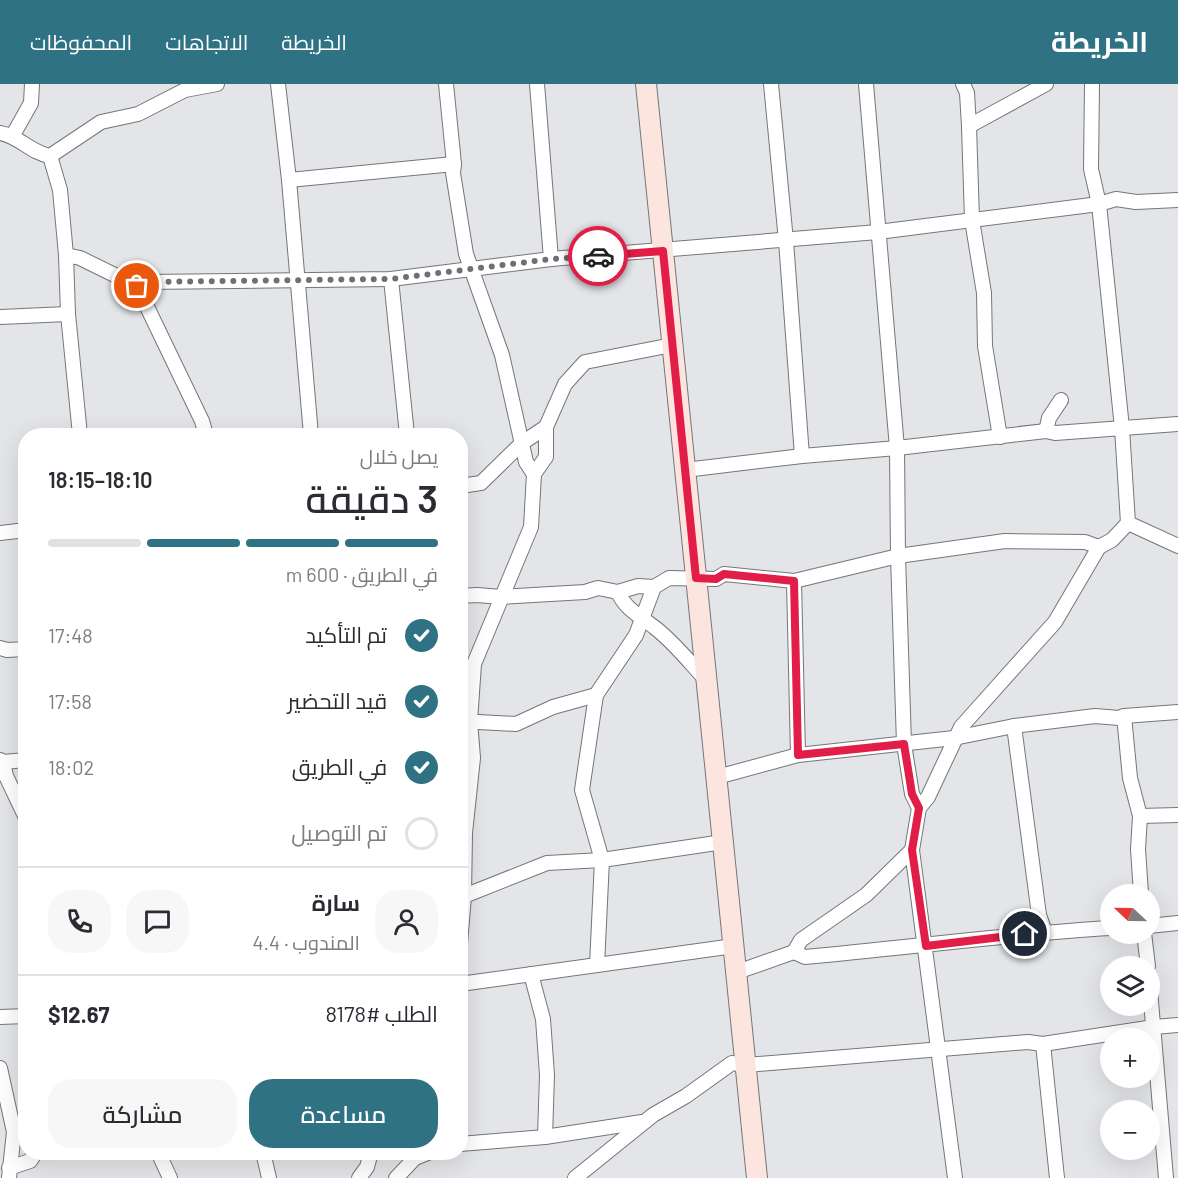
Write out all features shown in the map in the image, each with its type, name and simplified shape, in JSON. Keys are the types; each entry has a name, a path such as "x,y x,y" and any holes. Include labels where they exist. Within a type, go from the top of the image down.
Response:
{"main road":[{"path":"646,84 757,1178"}],"street":[{"path":"32,84 31,103 6,134 40,154 50,156 101,122 138,114 185,90 217,84"},
{"path":"278,84 289,180 310,428"},
{"path":"446,84 453,173 466,254 502,356 526,462 534,474"},
{"path":"537,84 551,259"},
{"path":"771,84 786,241 802,456"},
{"path":"866,84 897,448 904,744 912,794 919,808"},
{"path":"978,84 965,88 969,126 972,220 984,293 985,346 1000,437"},
{"path":"969,126 1046,84"},
{"path":"955,1178 912,850 919,808 928,797 961,727 1055,622 1099,547 1112,540 1128,523 1122,428 1099,204 1091,169 1092,84"},
{"path":"50,156 60,190 66,255 68,314 79,428"},
{"path":"289,180 454,164"},
{"path":"137,286 146,282 391,279 551,259 878,232 1116,200 1136,202 1178,200"},
{"path":"66,255 80,258 137,286 204,428"},
{"path":"391,279 405,428"},
{"path":"0,317 68,314"},
{"path":"468,702 474,664 531,527 534,474 546,457 546,427 565,384 585,362 672,345"},
{"path":"1046,431 1049,418 1061,400"},
{"path":"685,470 1046,431 1055,433 1178,424"},
{"path":"468,485 481,483 522,443 546,427"},
{"path":"1128,523 1178,546"},
{"path":"0,533 18,531"},
{"path":"468,596 501,597 585,592 598,588 618,592 638,586 654,587 669,578 716,579 724,574 794,581 898,556 1005,541 1084,542 1099,547"},
{"path":"794,581 798,755"},
{"path":"597,965 602,860 582,790 596,695 636,635 654,587"},
{"path":"618,592 622,601 654,627 707,681"},
{"path":"0,663 3,649"},
{"path":"468,721 516,724 553,707 596,695"},
{"path":"717,777 798,755 954,738 1014,726 1095,716 1119,718 1178,712"},
{"path":"1124,716 1130,778 1140,816 1138,849 1140,884"},
{"path":"1014,726 1039,915 1045,932"},
{"path":"468,735 473,758 468,805"},
{"path":"18,760 2,761 6,776 18,801"},
{"path":"1140,816 1178,815"},
{"path":"468,894 547,863 602,860 723,842"},
{"path":"737,972 794,952 801,940 866,896 912,850"},
{"path":"1160,925 1178,923"},
{"path":"794,952 805,957 1045,932 1100,929"},
{"path":"468,983 734,946"},
{"path":"531,974 543,1019 547,1075 545,1137"},
{"path":"0,1017 18,1016"},
{"path":"1153,1016 1166,1178"},
{"path":"576,1178 644,1122 687,1096 732,1064 746,1065 1028,1042 1043,1044 1178,1025"},
{"path":"1043,1044 1057,1178"},
{"path":"0,1068 18,1126"},
{"path":"468,1143 545,1137 644,1122"},
{"path":"9,1173 18,1139"},
{"path":"9,1173 31,1160"},
{"path":"162,1160 170,1178"},
{"path":"265,1160 269,1178"},
{"path":"396,1178 413,1160"}],"way so far":[{"path":"137,286 146,282 391,279 551,259 598,256"}],"route":[{"path":"598,256 663,251 696,578 716,579 724,574 794,581 798,755 904,744 912,794 919,808 912,850 926,946 1025,934"}]}
